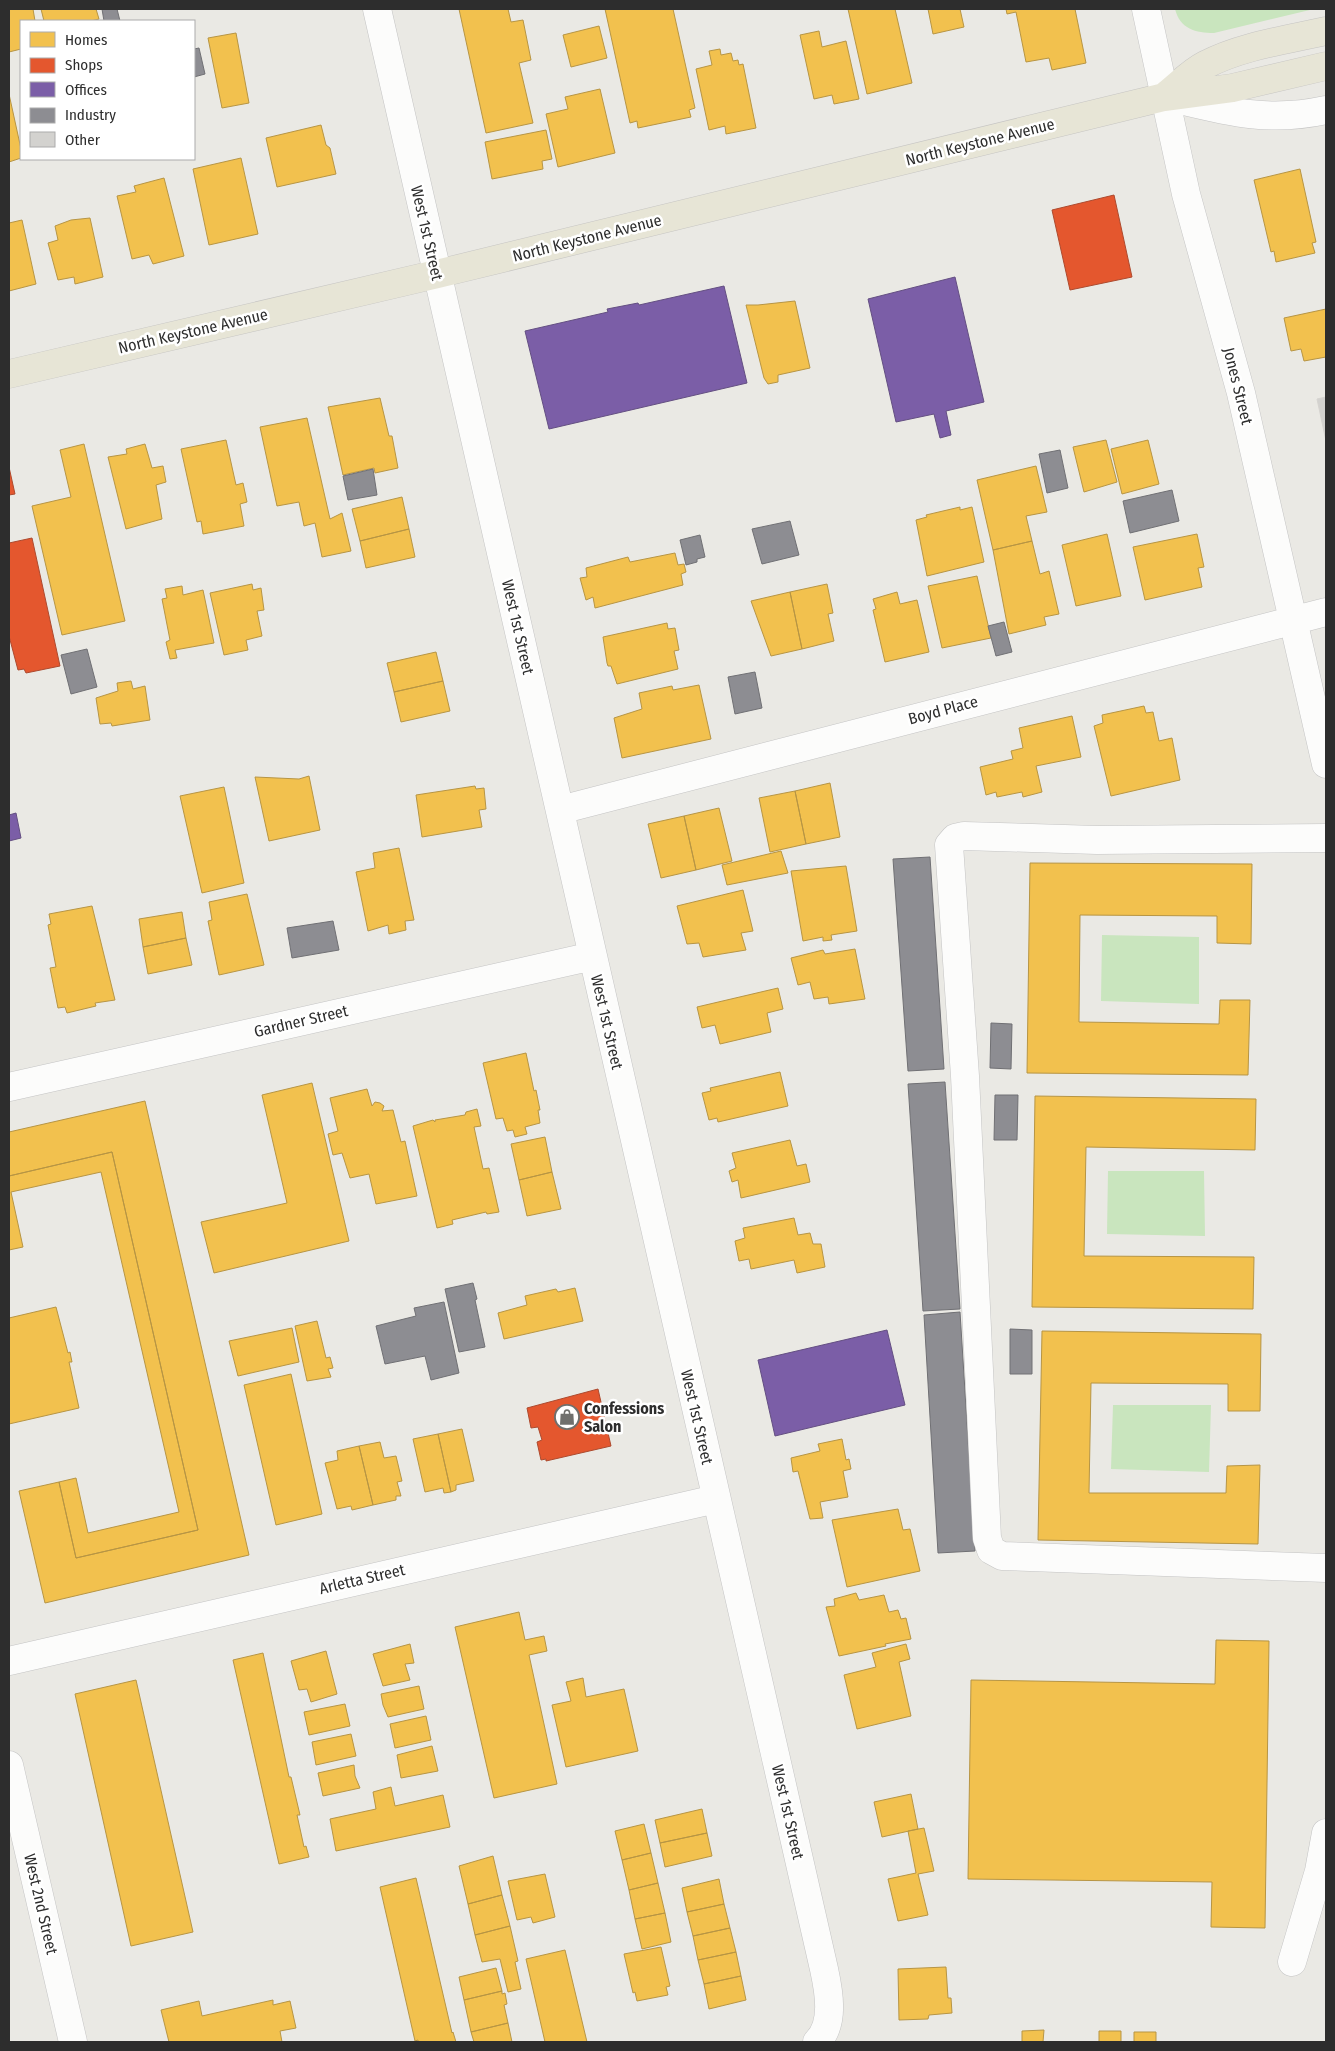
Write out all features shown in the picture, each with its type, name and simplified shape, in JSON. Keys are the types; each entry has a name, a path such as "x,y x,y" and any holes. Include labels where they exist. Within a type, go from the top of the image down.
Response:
{"main road":[{"name":"North Keystone Avenue","path":"1164,97 1204,66 1225,56 1326,31"},
{"name":"North Keystone Avenue","path":"9,374 437,274 1164,97 1232,88 1326,66"}],"street":[{"name":"West 1st Street","path":"377,9 829,1994 828,2016 820,2039"},
{"name":"Jones Street","path":"1146,9 1186,194 1241,392 1326,764"},
{"name":"North Keystone Avenue","path":"1164,97 1236,113 1265,116 1304,114 1326,110"},
{"name":"Boyd Place","path":"560,810 1326,612"},
{"path":"1326,838 1120,840 964,836 955,838 949,845 965,1076 987,1538 991,1550 1002,1556 1326,1568"},
{"name":"Gardner Street","path":"9,1087 593,956"},
{"name":"Arletta Street","path":"9,1661 716,1499"},
{"name":"West 2nd Street","path":"9,1765 72,2042"},
{"path":"1292,1962 1319,1871 1326,1833"}],"green space":[{"path":"1175,9 1314,9 1214,33 1195,31 1185,25 1177,16"},
{"path":"1102,935 1199,937 1199,1004 1101,1001"},
{"path":"1108,1171 1204,1171 1205,1236 1107,1234"},
{"path":"1113,1405 1211,1405 1209,1472 1111,1469"}],"building: Homes":[{"path":"9,9 33,9 35,20 20,20 20,49 9,52"},
{"path":"41,9 96,9 99,19 95,20 44,20"},
{"path":"459,9 508,9 511,22 523,20 531,60 519,63 533,123 486,133"},
{"path":"605,9 673,9 695,108 689,110 691,117 638,128 637,121 630,123"},
{"path":"848,9 895,9 912,83 867,94"},
{"path":"928,9 960,9 964,27 933,34"},
{"path":"1006,9 1075,9 1086,63 1052,70 1049,58 1026,62 1016,12 1007,14"},
{"path":"599,26 607,58 571,67 563,35"},
{"path":"819,31 822,47 846,41 859,99 834,104 832,95 814,99 800,35"},
{"path":"236,33 249,103 222,108 208,38"},
{"path":"720,49 721,55 731,53 733,61 738,60 739,65 743,64 756,128 726,134 725,126 709,130 696,69 712,65 709,51"},
{"path":"600,89 615,153 558,167 546,114 568,109 565,97"},
{"path":"9,94 20,144 20,158 9,162"},
{"path":"321,125 326,145 330,148 336,174 277,187 266,138"},
{"path":"546,130 552,159 542,161 543,169 492,179 485,142"},
{"path":"241,158 258,234 209,245 193,169"},
{"path":"1300,169 1316,242 1312,243 1315,253 1276,262 1274,251 1271,252 1254,180"},
{"path":"164,178 184,256 153,264 149,255 132,259 117,196 136,192 134,186"},
{"path":"90,218 103,277 75,284 74,277 58,280 48,243 58,240 55,226 71,220"},
{"path":"22,220 36,284 9,291 9,223"},
{"path":"795,301 810,368 778,375 778,382 768,384 764,378 746,305"},
{"path":"1326,309 1326,357 1304,361 1301,349 1291,351 1284,318"},
{"path":"380,398 389,436 392,436 398,468 375,473 374,468 343,475 328,407"},
{"path":"307,418 330,519 342,513 351,551 322,557 315,523 304,526 299,502 277,506 260,427"},
{"path":"226,440 236,485 243,483 247,502 240,504 244,526 203,534 201,521 197,522 181,449"},
{"path":"1106,440 1117,482 1084,492 1073,447"},
{"path":"1148,440 1159,484 1122,494 1111,449"},
{"path":"84,444 125,621 62,635 32,506 71,497 60,450"},
{"path":"145,444 152,468 163,466 166,482 156,485 162,519 126,529 108,457 127,454 126,449"},
{"path":"1036,466 1047,512 1026,516 1032,541 993,550 977,480"},
{"path":"402,497 409,529 360,541 352,509"},
{"path":"960,507 960,510 972,507 984,562 927,576 916,520 927,517 926,515"},
{"path":"409,529 415,557 366,568 360,541"},
{"path":"1107,534 1121,596 1076,606 1062,545"},
{"path":"1197,534 1204,567 1198,568 1202,587 1145,600 1133,547"},
{"path":"1032,541 1040,574 1049,571 1059,614 1044,617 1046,625 1009,634 993,550"},
{"path":"675,553 678,565 684,564 686,572 681,574 683,585 595,608 593,597 586,600 580,578 587,577 586,568 628,557 630,562"},
{"path":"977,576 991,638 942,648 928,586"},
{"path":"252,584 253,590 261,588 264,610 257,611 262,636 246,640 248,650 224,655 210,593"},
{"path":"827,584 833,613 828,614 834,641 802,649 790,592"},
{"path":"182,586 183,595 203,590 214,643 175,650 177,658 170,659 166,642 170,640 162,599 167,598 165,589"},
{"path":"790,592 802,649 771,656 751,601"},
{"path":"897,592 900,604 917,600 929,652 885,662 873,610 876,609 873,599"},
{"path":"667,623 668,629 675,628 679,650 674,651 678,669 617,684 611,666 608,666 607,663 603,637"},
{"path":"436,652 443,681 394,692 387,663"},
{"path":"131,681 133,689 145,686 150,720 112,726 111,723 100,724 96,698 118,691 117,683"},
{"path":"443,681 450,711 401,722 394,692"},
{"path":"699,685 711,739 622,758 614,718 642,709 639,693 672,686 673,690"},
{"path":"1144,706 1146,713 1153,712 1159,741 1172,738 1180,780 1111,796 1094,726 1103,723 1102,715"},
{"path":"1072,716 1081,757 1036,766 1042,792 1023,797 1022,792 997,797 996,792 986,795 980,767 1013,759 1011,751 1023,748 1019,728"},
{"path":"309,776 320,830 269,841 255,777 299,779"},
{"path":"830,783 840,837 806,844 795,791"},
{"path":"475,786 476,789 484,788 486,809 479,810 482,827 422,837 416,795"},
{"path":"224,787 244,883 202,893 180,796"},
{"path":"795,791 806,844 770,852 759,798"},
{"path":"719,808 732,861 696,870 684,816"},
{"path":"684,816 696,870 661,878 648,824"},
{"path":"399,848 414,920 405,921 406,930 389,934 388,925 368,931 356,872 375,868 373,853"},
{"path":"781,851 788,873 727,885 722,865"},
{"path":"1030,863 1252,864 1251,944 1217,943 1217,916 1080,915 1079,1022 1219,1024 1220,1000 1250,1000 1248,1075 1027,1073"},
{"path":"846,866 857,931 831,935 832,940 823,941 823,937 803,941 791,871"},
{"path":"743,890 753,931 741,933 746,950 703,957 699,943 687,944 677,906"},
{"path":"247,894 264,965 219,975 208,921 212,920 209,902"},
{"path":"92,906 115,1000 95,1003 96,1006 67,1013 65,1007 58,1008 50,968 56,967 48,925 51,924 49,914"},
{"path":"182,912 186,938 143,947 139,919"},
{"path":"186,938 192,965 148,974 143,947"},
{"path":"855,949 865,999 829,1004 828,997 814,999 810,982 798,985 791,958 823,950 825,954"},
{"path":"778,988 783,1009 767,1013 771,1032 720,1044 715,1025 702,1028 697,1007"},
{"path":"526,1053 540,1110 538,1110 540,1123 525,1127 527,1134 515,1137 513,1130 507,1131 503,1118 496,1119 483,1063"},
{"path":"780,1072 788,1106 718,1122 717,1118 709,1120 702,1093 711,1091 710,1088"},
{"path":"312,1083 349,1241 214,1273 201,1222 287,1203 262,1095"},
{"path":"367,1089 372,1106 375,1102 384,1106 382,1111 393,1110 401,1142 405,1141 417,1196 376,1204 369,1174 350,1178 342,1153 333,1155 328,1134 338,1131 330,1098"},
{"path":"1035,1096 1256,1099 1255,1150 1086,1147 1084,1256 1254,1257 1253,1309 1032,1307"},
{"path":"145,1101 249,1555 45,1603 19,1491 59,1482 76,1558 198,1530 112,1152 9,1176 9,1132"},
{"path":"477,1109 481,1126 474,1127 483,1169 489,1168 499,1212 487,1214 486,1212 452,1220 453,1224 437,1228 413,1126 433,1120 435,1122 435,1120 465,1115 466,1112"},
{"path":"545,1137 552,1172 519,1180 511,1144"},
{"path":"790,1140 797,1166 806,1164 810,1182 741,1198 738,1180 732,1182 729,1171 736,1168 732,1153"},
{"path":"112,1152 198,1530 76,1558 59,1482 76,1478 88,1533 179,1512 101,1172 11,1192 23,1247 9,1250 9,1176"},
{"path":"552,1172 561,1209 527,1216 519,1180"},
{"path":"794,1218 798,1235 810,1233 813,1244 821,1244 825,1267 797,1273 794,1260 751,1269 749,1259 739,1261 735,1241 745,1238 743,1228"},
{"path":"575,1288 583,1321 504,1339 498,1313 527,1305 525,1296 556,1289 558,1292"},
{"path":"56,1307 68,1353 70,1352 72,1362 69,1362 79,1408 9,1424 9,1318"},
{"path":"317,1321 326,1358 330,1357 333,1368 328,1369 331,1377 307,1381 295,1326"},
{"path":"292,1328 299,1362 238,1376 229,1341"},
{"path":"1042,1331 1261,1334 1260,1411 1228,1411 1228,1384 1091,1383 1089,1493 1226,1493 1227,1466 1260,1465 1258,1544 1038,1540"},
{"path":"291,1374 322,1514 276,1525 244,1385"},
{"path":"462,1429 474,1481 456,1485 456,1490 451,1492 438,1434"},
{"path":"438,1434 451,1492 444,1493 443,1488 425,1492 413,1439"},
{"path":"842,1439 846,1460 849,1459 851,1469 843,1471 848,1497 820,1502 823,1518 810,1519 798,1471 793,1472 791,1458 820,1451 818,1444"},
{"path":"380,1442 384,1458 396,1456 402,1481 397,1482 401,1496 396,1496 396,1500 373,1505 359,1446"},
{"path":"359,1446 373,1505 352,1510 351,1506 337,1509 325,1463 338,1460 337,1451"},
{"path":"898,1509 903,1530 910,1529 920,1571 847,1587 832,1520"},
{"path":"856,1593 859,1600 884,1595 889,1612 898,1610 901,1619 906,1618 911,1639 839,1656 826,1607 835,1606 834,1599"},
{"path":"519,1612 525,1640 544,1636 547,1651 529,1655 557,1784 494,1798 455,1627"},
{"path":"1216,1640 1269,1641 1265,1928 1211,1927 1212,1882 968,1879 971,1680 1215,1684"},
{"path":"410,1644 414,1663 405,1664 410,1680 383,1686 373,1654"},
{"path":"906,1644 910,1659 899,1662 911,1716 857,1729 844,1675 876,1667 872,1653"},
{"path":"326,1651 337,1694 311,1702 307,1689 299,1690 291,1661"},
{"path":"263,1653 289,1777 291,1777 300,1815 297,1815 304,1847 306,1846 309,1857 279,1864 233,1660"},
{"path":"583,1678 586,1697 624,1689 638,1751 566,1767 552,1705 571,1701 566,1682"},
{"path":"136,1680 193,1932 131,1946 75,1694"},
{"path":"419,1686 424,1709 388,1717 381,1694"},
{"path":"345,1704 350,1726 309,1735 304,1712"},
{"path":"426,1716 431,1740 395,1748 390,1724"},
{"path":"351,1734 356,1756 316,1765 312,1742"},
{"path":"432,1746 438,1771 401,1778 397,1755"},
{"path":"354,1765 355,1776 360,1788 323,1796 318,1773"},
{"path":"391,1787 395,1806 443,1795 450,1827 336,1851 330,1819 376,1809 373,1792"},
{"path":"911,1794 918,1829 882,1837 874,1802"},
{"path":"702,1809 707,1833 660,1843 655,1820"},
{"path":"644,1824 651,1853 622,1860 615,1831"},
{"path":"924,1828 934,1871 918,1874 928,1915 898,1921 888,1879 916,1873 908,1831"},
{"path":"707,1833 712,1856 665,1867 660,1843"},
{"path":"651,1853 658,1883 629,1890 622,1860"},
{"path":"493,1856 502,1895 468,1904 459,1866"},
{"path":"545,1874 555,1917 533,1923 531,1917 517,1920 508,1881"},
{"path":"416,1878 452,2033 456,2042 415,2041 380,1887"},
{"path":"719,1879 724,1904 687,1912 682,1888"},
{"path":"658,1883 665,1913 635,1919 629,1890"},
{"path":"502,1895 510,1926 475,1935 468,1904"},
{"path":"724,1904 730,1928 693,1936 687,1912"},
{"path":"665,1913 671,1942 642,1949 635,1919"},
{"path":"510,1926 518,1961 515,1962 521,1989 508,1992 500,1959 482,1962 475,1935"},
{"path":"730,1928 736,1952 698,1960 693,1936"},
{"path":"661,1947 670,1986 666,1987 668,1995 637,2001 635,1992 633,1993 624,1954"},
{"path":"565,1950 587,2042 545,2042 526,1959"},
{"path":"736,1952 741,1976 704,1984 698,1960"},
{"path":"946,1967 948,1998 951,1998 952,2013 929,2015 928,2019 899,2020 898,1969"},
{"path":"496,1968 502,1991 464,2000 459,1977"},
{"path":"741,1976 746,2000 709,2009 704,1984"},
{"path":"502,1991 502,1994 505,1993 507,2004 504,2005 508,2023 471,2032 464,2000"},
{"path":"273,2000 273,2005 290,2001 296,2028 280,2031 282,2042 169,2042 161,2010 199,2001 202,2016"},
{"path":"508,2023 512,2042 474,2042 471,2032"},
{"path":"1044,2030 1043,2042 1022,2042 1022,2031"},
{"path":"1099,2031 1121,2031 1121,2042 1099,2042"},
{"path":"1134,2032 1156,2032 1156,2042 1134,2042"}],"building: Shops":[{"path":"1114,195 1132,277 1070,290 1052,210"},
{"path":"9,467 15,494 9,495"},
{"path":"32,538 60,666 26,673 24,669 18,670 9,636 9,543"},
{"name":"Confessions Salon","path":"598,1389 611,1446 546,1461 546,1459 541,1460 537,1442 542,1440 538,1427 531,1428 527,1408"}],"building: Offices":[{"path":"955,277 984,402 946,411 951,435 940,438 934,414 896,422 868,299"},
{"path":"724,286 747,383 549,429 525,331 608,312 607,309 638,303 639,305"},
{"path":"16,813 21,838 9,841 9,815"},
{"path":"887,1330 905,1405 775,1436 758,1360"}],"building: Industry":[{"path":"102,9 117,9 120,20 104,20"},
{"path":"199,48 205,74 195,77 195,49"},
{"path":"1060,450 1068,488 1047,493 1039,454"},
{"path":"373,469 377,495 348,500 343,476"},
{"path":"1172,490 1179,521 1130,533 1123,501"},
{"path":"790,521 799,555 762,564 752,529"},
{"path":"700,535 705,557 697,559 697,562 686,565 680,540"},
{"path":"1004,622 1012,652 996,656 988,626"},
{"path":"87,649 97,687 71,694 61,655"},
{"path":"755,672 762,708 735,714 728,677"},
{"path":"930,857 944,1069 908,1071 893,859"},
{"path":"333,921 339,950 292,958 287,928"},
{"path":"991,1023 1012,1024 1011,1069 990,1068"},
{"path":"945,1082 960,1309 923,1311 908,1084"},
{"path":"995,1095 1018,1095 1017,1140 994,1140"},
{"path":"473,1283 485,1347 459,1352 445,1289"},
{"path":"444,1302 459,1373 431,1380 425,1356 385,1364 376,1326 416,1316 414,1308"},
{"path":"960,1312 975,1551 938,1553 924,1315"},
{"path":"1010,1329 1032,1330 1032,1374 1010,1374"}],"building: Other":[{"path":"1326,397 1326,441 1317,399"}],"place":[{"name":"Confessions Salon","path":"567,1417"}]}
